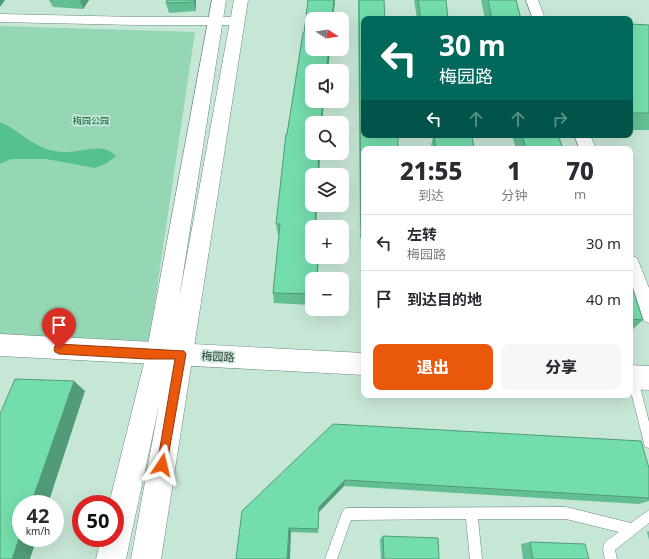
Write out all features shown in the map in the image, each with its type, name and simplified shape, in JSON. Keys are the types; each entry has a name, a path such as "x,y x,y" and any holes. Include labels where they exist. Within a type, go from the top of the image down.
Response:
{"main road":[{"path":"146,559 169,355 219,0"},
{"path":"111,559 169,355 238,21 241,0"},
{"name":"梅园路","path":"0,345 361,364"}],"street":[{"path":"532,0 538,16"},
{"path":"0,18 136,21 238,21"},
{"path":"633,271 649,314"}],"lane":[{"path":"637,377 649,443"},
{"path":"332,559 347,514 566,513 632,528"},
{"path":"471,514 476,559"},
{"path":"611,559 608,548 649,516"}],"green space":[{"name":"梅园公园","path":"0,26 195,32 147,355 0,345"}],"shaded area":[{"path":"0,122 37,145 53,151 70,152 98,148 104,149 116,156 107,163 95,168 46,159 11,159 0,164"}],"building":[{"path":"167,0 194,0 194,2 166,3"},
{"path":"308,0 334,0 333,12 307,12"},
{"path":"359,0 384,0 385,16 361,16 361,138 398,138 398,146 361,146 361,226"},
{"path":"418,0 446,0 448,16 421,16"},
{"path":"488,0 516,0 520,16 491,16"},
{"path":"633,24 649,25 649,113 633,113"},
{"path":"305,25 305,56 328,56 327,64 305,64 305,108 322,108 322,116 305,116 305,160 319,160 318,168 305,168 305,212 316,212 315,220 305,220 305,264 318,264 317,272 305,272 305,294 273,293 280,224 276,224 286,134"},
{"path":"434,138 472,138 474,146 436,146"},
{"path":"523,138 559,138 562,146 525,146"},
{"path":"633,289 643,320 633,319"},
{"path":"15,379 74,381 34,495 12,495 12,547 16,547 12,559 0,559 0,414"},
{"path":"333,424 641,441 649,468 649,498 345,480 319,507 318,529 289,528 287,559 236,559 242,511"},
{"path":"383,536 438,538 439,559 384,559"},
{"path":"530,542 585,544 589,559 533,559"}],"route":[{"path":"59,349 147,355 181,354 162,465"}]}
